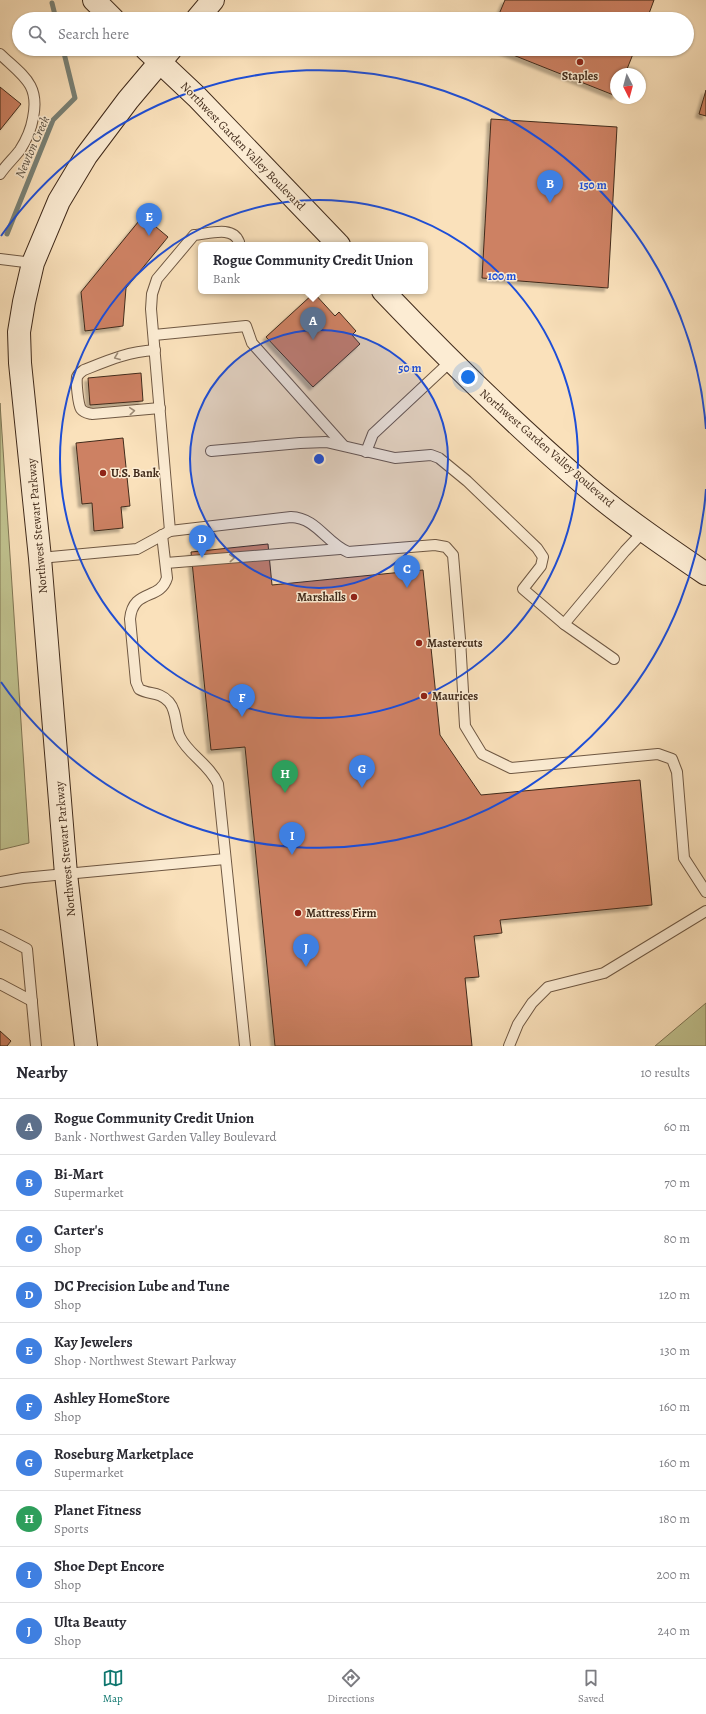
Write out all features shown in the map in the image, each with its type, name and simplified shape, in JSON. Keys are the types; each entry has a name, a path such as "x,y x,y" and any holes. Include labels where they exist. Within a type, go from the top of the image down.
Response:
{"main road":[{"path":"94,0 106,12"},
{"path":"203,12 213,0"},
{"name":"Northwest Stewart Parkway","path":"86,1046 66,874 40,558 20,356 19,332 33,263 59,201 86,156 128,100 157,56"},
{"name":"Northwest Garden Valley Boulevard","path":"162,56 197,97 336,242"},
{"name":"Northwest Garden Valley Boulevard","path":"386,294 450,362 587,487 644,531 706,574"}],"lane":[{"path":"0,54 27,79 34,91 36,104 30,133 19,151 5,166 0,174"},
{"path":"239,242 233,233 226,232 194,235 157,279 152,294 151,310 160,408 167,578 165,583 155,592 139,599 134,603 130,618 136,682 139,689 159,695 170,703 180,738 214,775 218,784 245,1046"},
{"path":"0,259 33,263"},
{"path":"154,335 246,326 252,343 343,445"},
{"path":"155,350 135,351 126,354 84,370 78,374 76,379 79,403 85,412 92,414 160,408"},
{"path":"366,452 373,434 450,362"},
{"path":"211,451 326,442 395,458 426,456 439,458 467,482 537,548 543,557 541,566 523,588 564,624 614,659"},
{"path":"40,558 136,548 166,533 227,524 301,518 309,521 340,548 348,552 435,545 446,547 453,555 465,726 482,754 511,768 658,754 672,759 677,772 684,858 706,892"},
{"path":"564,624 625,551 644,531"},
{"path":"166,563 340,548"},
{"path":"0,882 66,874 225,859"},
{"path":"508,1046 518,1024 532,1003 548,987 604,973 706,911"},
{"path":"0,935 26,949 36,1046"},
{"path":"0,984 32,1001"}],"green space":[{"path":"0,403 29,843 0,850"},
{"path":"706,1003 706,1046 655,1046"}],"building":[{"path":"505,0 654,0 650,12 500,12"},
{"name":"Staples","path":"516,56 632,56 627,68 610,68 610,94"},
{"path":"0,87 21,104 0,130"},
{"path":"706,90 706,116 699,114"},
{"path":"491,119 617,127 608,288 482,278"},
{"path":"143,216 168,237 126,288 123,326 85,331 81,292"},
{"path":"313,294 315,294 335,316 339,312 356,331 352,335 360,344 313,387 266,337"},
{"path":"141,373 143,401 90,405 88,378"},
{"name":"U.S. Bank","path":"123,438 130,506 121,507 123,528 94,531 92,503 82,504 76,443"},
{"path":"268,544 272,585 423,570 440,735 481,795 640,780 652,905 500,920 502,933 474,936 479,977 465,978 472,1046 275,1046 245,747 211,750 191,552"},
{"path":"0,1031 11,1041 7,1046 0,1046"}],"waterway":[{"name":"Newton Creek","path":"52,3 54,12"},
{"name":"Newton Creek","path":"7,234 53,120 75,98 65,56"}],"place":[{"name":"Staples","path":"580,62"},
{"name":"Bi-Mart","path":"550,203"},
{"name":"Kay Jewelers","path":"149,236"},
{"name":"Rogue Community Credit Union","path":"313,340"},
{"name":"U.S. Bank","path":"103,473"},
{"name":"DC Precision Lube and Tune","path":"202,558"},
{"name":"Carter's","path":"407,588"},
{"name":"Marshalls","path":"354,597"},
{"name":"Mastercuts","path":"419,643"},
{"name":"Maurices","path":"424,696"},
{"name":"Ashley HomeStore","path":"242,717"},
{"name":"Roseburg Marketplace","path":"362,788"},
{"name":"Planet Fitness","path":"285,793"},
{"name":"Shoe Dept Encore","path":"292,855"},
{"name":"Mattress Firm","path":"298,913"},
{"name":"Ulta Beauty","path":"306,967"}]}
